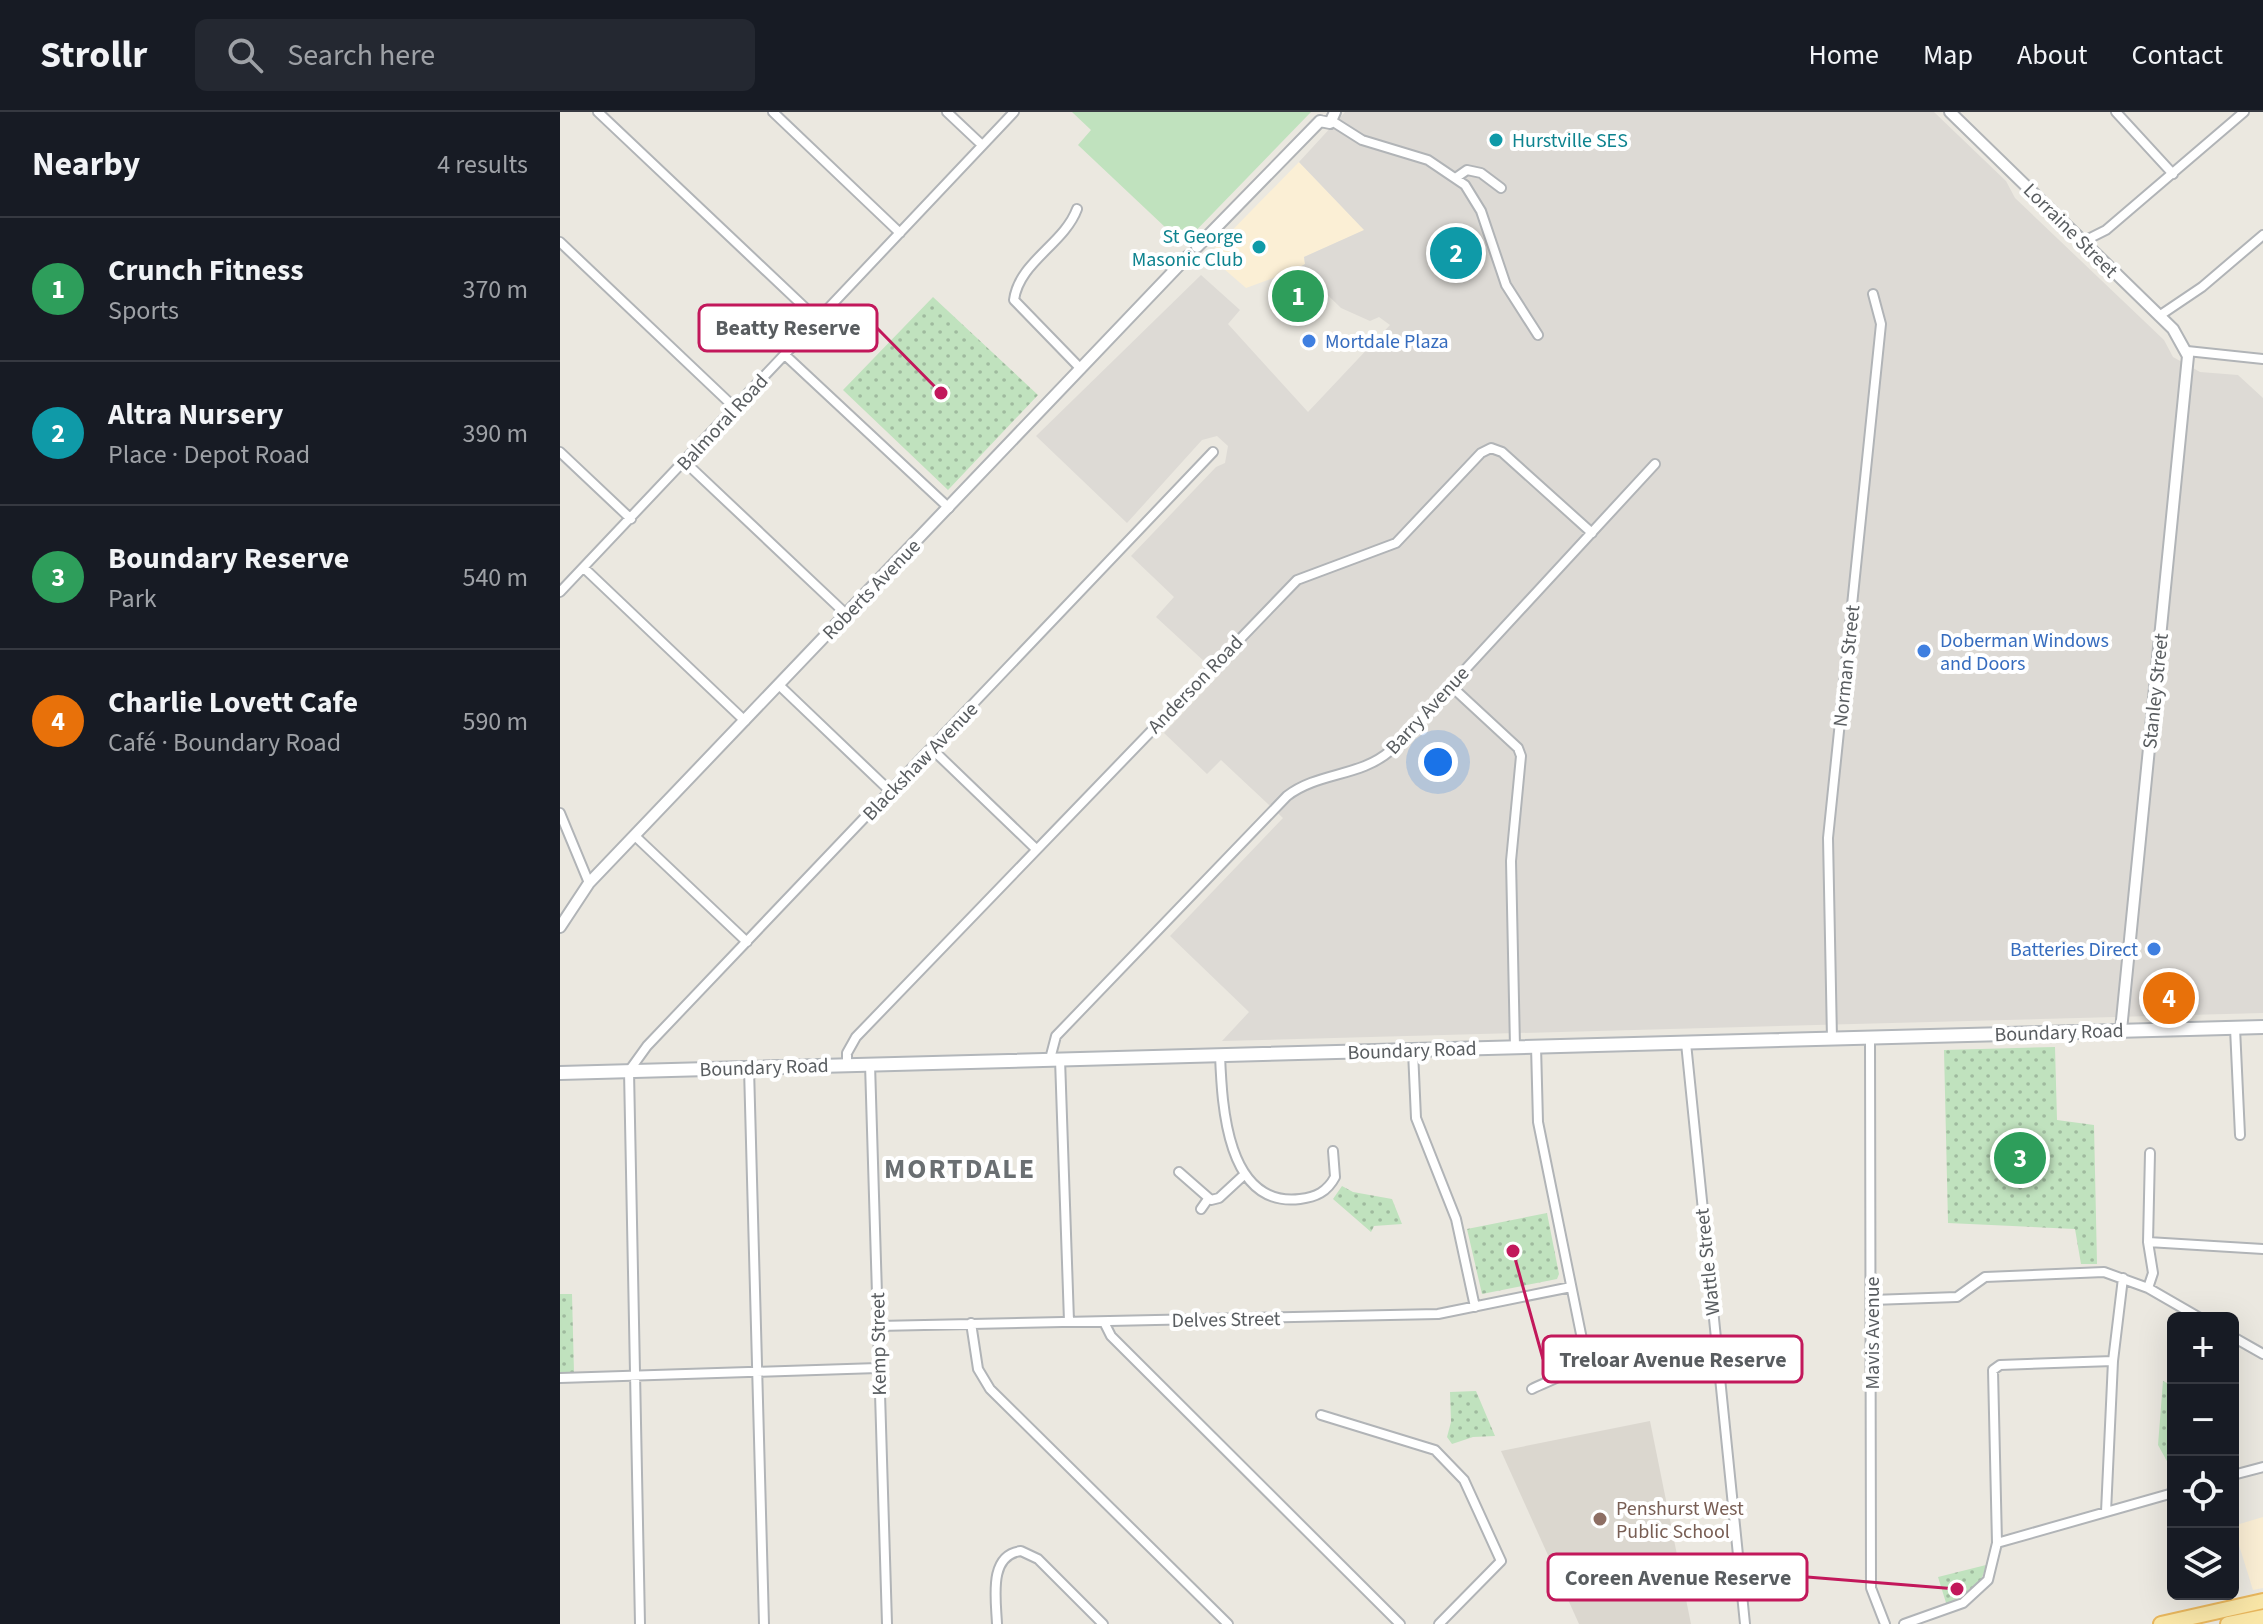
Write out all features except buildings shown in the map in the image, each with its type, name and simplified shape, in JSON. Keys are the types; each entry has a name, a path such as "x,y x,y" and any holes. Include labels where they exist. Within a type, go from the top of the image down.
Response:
{"main road":[{"name":"Boundary Road","path":"560,1073 2263,1027"},
{"path":"2161,1624 2261,1612"},
{"path":"2228,1624 2261,1612"}],"street":[{"path":"598,112 818,320"},
{"path":"773,112 900,233"},
{"path":"947,112 982,145"},
{"name":"Balmoral Road","path":"560,592 1014,112"},
{"name":"Lorraine Street","path":"1950,112 2180,337 2187,351"},
{"path":"2116,112 2173,174"},
{"path":"2082,242 2100,234 2244,112"},
{"path":"1319,116 1334,117 1362,140 1428,160 1457,177 1477,202 1506,285 1538,335"},
{"name":"Roberts Avenue","path":"560,927 589,883 1188,256 1197,256 1197,247 1319,116"},
{"path":"1457,177 1471,169 1487,176 1501,188"},
{"path":"1077,209 1064,231 1017,283 1014,300 1081,369"},
{"path":"2159,316 2177,306 2263,235"},
{"path":"560,242 735,408"},
{"name":"Norman Street","path":"1832,1039 1828,838 1881,324 1873,294"},
{"path":"2187,351 2263,359"},
{"name":"Stanley Street","path":"2121,1030 2187,351"},
{"path":"785,355 949,508"},
{"name":"Anderson Road","path":"847,1064 847,1053 856,1037 1291,585 1312,572 1357,560 1396,543 1484,451 1491,448 1502,452 1592,533"},
{"path":"560,452 631,519"},
{"name":"Blackshaw Avenue","path":"629,1071 647,1046 1213,452"},
{"path":"685,462 846,614"},
{"name":"Barry Avenue","path":"1055,1059 1056,1036 1287,796 1319,779 1376,762 1451,686 1655,464"},
{"path":"584,568 745,721"},
{"path":"780,686 890,791"},
{"path":"1451,686 1518,748 1521,756 1511,861 1515,1047"},
{"path":"932,749 1036,849"},
{"path":"560,813 589,883"},
{"path":"635,836 747,942"},
{"path":"2235,1028 2240,1135"},
{"name":"Mavis Avenue","path":"1870,1039 1871,1588 1885,1624"},
{"name":"Wattle Street","path":"1686,1043 1745,1624"},
{"path":"1532,1389 1575,1367 1582,1359 1584,1349 1538,1122 1536,1046"},
{"path":"1413,1051 1416,1118 1456,1219 1475,1307"},
{"path":"1220,1055 1226,1126 1245,1174 1280,1197 1309,1197 1321,1193 1333,1182 1336,1172 1333,1151"},
{"path":"1055,1059 1069,1321"},
{"name":"Kemp Street","path":"870,1064 887,1624"},
{"path":"749,1068 764,1624"},
{"path":"629,1071 640,1624"},
{"path":"2148,1288 2153,1273 2148,1242 2150,1153"},
{"path":"1179,1172 1208,1199 1219,1198 1245,1174"},
{"path":"1201,1209 1208,1199"},
{"path":"2148,1242 2263,1249"},
{"path":"1872,1300 1957,1297 1985,1277 2104,1272 2148,1288 2190,1312"},
{"path":"2106,1512 2113,1361 2123,1278"},
{"name":"Delves Street","path":"878,1326 1438,1314 1571,1287"},
{"path":"1104,1322 1111,1336 1400,1624"},
{"path":"971,1323 978,1369 990,1389 1228,1624"},
{"path":"2239,1340 2263,1354"},
{"path":"1904,1624 1963,1603 1988,1580 1997,1543 1993,1370 2000,1365 2113,1361"},
{"path":"560,1378 878,1368"},
{"path":"1321,1415 1435,1450 1464,1480 1501,1561 1439,1624"},
{"path":"2239,1473 2263,1467"},
{"path":"1997,1543 2167,1495"},
{"path":"997,1624 999,1568 1007,1556 1021,1551 1038,1559 1103,1624"}],"shaded area":[{"path":"1345,112 1934,112 2006,181 2015,198 2164,340 2173,357 2200,372 2238,375 2263,398 2263,1013 1222,1041 1249,1012 1170,936 1283,818 1221,760 1207,774 1164,733 1219,675 1156,617 1174,597 1131,556 1216,467 1225,463 1228,446 1217,436 1202,440 1127,523 1036,436 1201,275 1240,310 1228,324 1308,412 1390,325 1379,317 1370,321 1341,308 1303,271 1295,270 1305,264 1304,257 1364,230 1299,162"},
{"path":"1299,162 1365,230 1304,257 1305,264 1295,270 1246,288 1208,255"},
{"name":"Penshurst West Public School","path":"1650,1421 1691,1624 1579,1624 1501,1451"},
{"path":"2263,1517 2263,1588 2253,1590 2239,1545 2239,1524"}],"green space":[{"path":"1072,112 1311,112 1183,244 1078,145 1091,130"},
{"path":"933,297 1038,395 948,490 843,390"},
{"path":"2055,1047 2057,1120 2094,1125 2097,1264 2081,1264 2075,1229 1948,1223 1944,1050"},
{"path":"1342,1186 1353,1192 1392,1199 1402,1224 1374,1226 1371,1232 1333,1199"},
{"path":"1547,1213 1559,1274 1557,1279 1482,1294 1467,1229"},
{"path":"560,1294 572,1294 574,1373 560,1374"},
{"path":"2163,1381 2167,1383 2167,1461 2158,1445"},
{"path":"1476,1391 1495,1436 1473,1437 1452,1444 1447,1437 1451,1422 1450,1392"},
{"path":"1986,1565 1981,1579 1972,1590 1947,1606 1938,1577"}],"place":[{"name":"Hurstville SES","path":"1496,140"},
{"name":"St George Masonic Club","path":"1259,247"},
{"name":"Altra Nursery","path":"1456,253"},
{"name":"Crunch Fitness","path":"1298,296"},
{"name":"Mortdale Plaza","path":"1309,341"},
{"name":"Beatty Reserve","path":"941,393"},
{"name":"Doberman Windows and Doors","path":"1924,651"},
{"name":"Batteries Direct","path":"2154,949"},
{"name":"Charlie Lovett Cafe","path":"2169,998"},
{"name":"Boundary Reserve","path":"2020,1158"},
{"name":"Treloar Avenue Reserve","path":"1513,1251"},
{"name":"Penshurst West Public School","path":"1600,1519"},
{"name":"Coreen Avenue Reserve","path":"1957,1589"}],"district":[{"name":"MORTDALE","path":"960,1168"}]}
